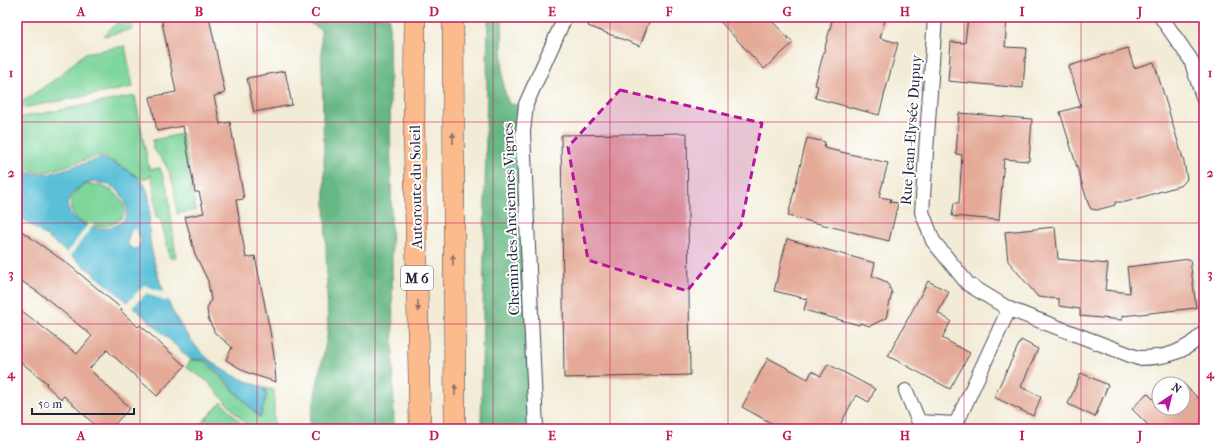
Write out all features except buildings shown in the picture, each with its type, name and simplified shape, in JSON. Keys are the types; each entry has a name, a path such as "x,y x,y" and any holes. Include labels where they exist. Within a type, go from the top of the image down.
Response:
{"highway":[{"path":"406,17 407,61 414,127"},
{"name":"Autoroute du Soleil","path":"415,17 414,127 420,429"},
{"name":"M 6","path":"453,17 454,76 452,185 455,429"},
{"path":"454,76 459,17"}],"street":[{"name":"Chemin des Anciennes Vignes","path":"536,429 523,132 526,104 565,17"},
{"name":"Rue Jean-Elysée Dupuy","path":"935,17 922,212 933,241 968,284 1009,309 1138,358 1157,358 1173,354 1188,346 1204,333"},
{"path":"1161,17 1191,60 1204,100"},
{"path":"906,391 919,422 956,424 1009,309"}],"highlighted area":[{"path":"620,90 762,123 741,225 687,291 588,260 568,147"}],"green space":[{"path":"123,17 131,17 133,29 103,36"},
{"path":"300,17 389,17 394,429 308,429 328,332 321,30"},
{"path":"488,17 502,17 503,86 509,104 521,105 532,429 481,429"},
{"path":"125,46 133,87 17,109 17,105 57,78 85,53"},
{"path":"135,96 149,169 160,168 168,190 176,258 170,258 160,218 156,218 155,194 151,175 144,180 101,155 46,172 17,169 17,118"},
{"path":"182,134 196,210 177,214 172,179 165,164 153,150 153,140"},
{"path":"87,184 97,185 117,195 125,209 122,218 113,224 102,226 89,225 78,220 72,211 71,197 77,190"},
{"path":"191,360 205,361 260,418 267,396 265,388 274,390 274,426 267,429 250,429 207,381 186,367"},
{"path":"222,402 246,429 195,429"}],"water":[{"path":"102,158 126,170 142,182 148,192 149,198 149,233 153,257 164,293 172,310 181,326 204,355 222,370 264,388 266,396 260,417 206,360 190,359 106,284 63,249 17,215 17,172 49,174","holes":["93,181 114,187 123,197 127,208 127,213 122,222 117,225 104,228 92,227 80,223 72,216 68,207 69,198 77,189","133,227 138,232 140,238 140,244 136,249 129,246 128,243 128,237"]}],"pier":[{"path":"89,223 94,224 70,256 67,253"},
{"path":"144,285 162,292 165,291 169,299 164,301 147,293 132,307 127,303"}]}
